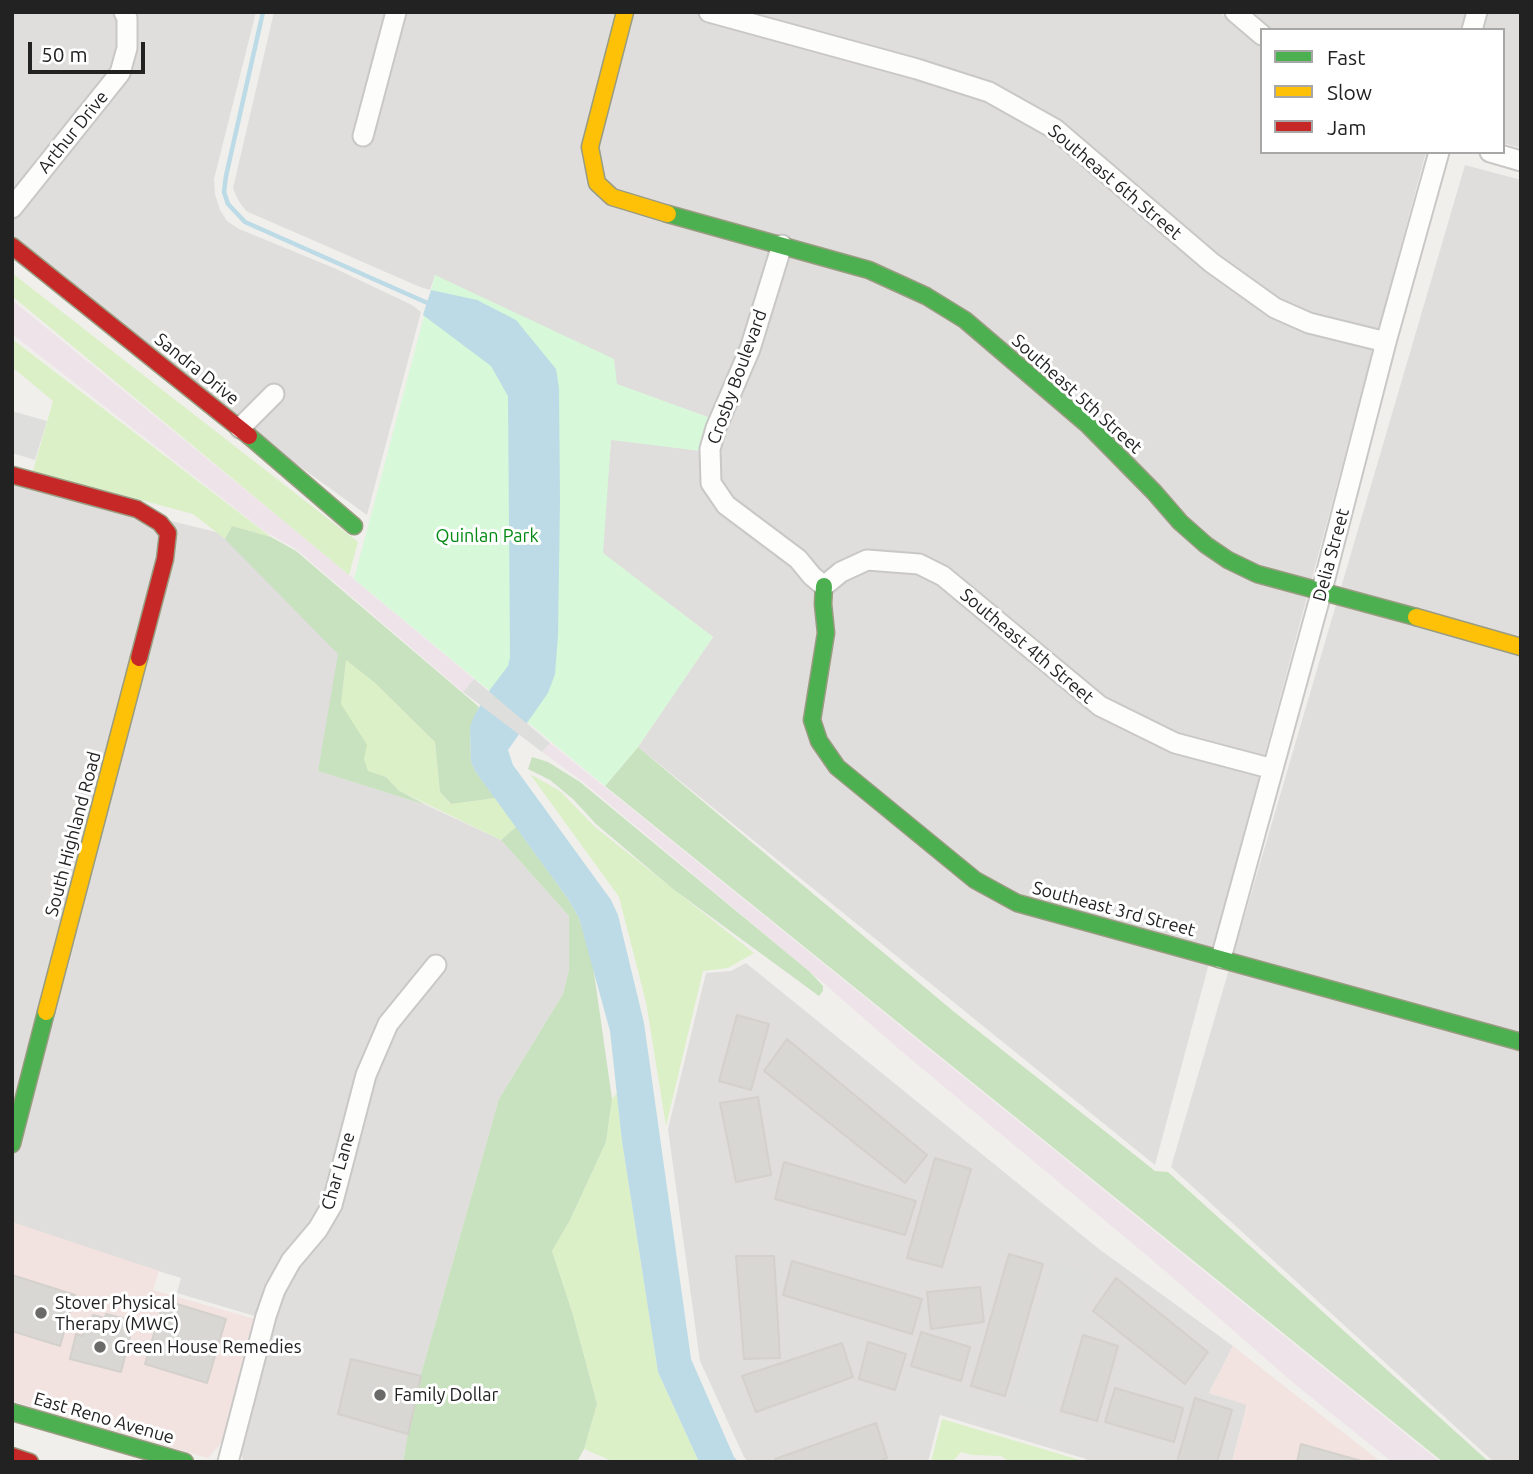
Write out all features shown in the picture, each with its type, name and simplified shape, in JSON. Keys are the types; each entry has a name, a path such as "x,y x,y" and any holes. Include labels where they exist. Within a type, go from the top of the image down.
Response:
{"street":[{"name":"Arthur Drive","path":"12,208 120,73 127,48 127,18 124,12"},
{"path":"363,136 396,12"},
{"name":"Southeast 5th Street","path":"625,12 590,147 597,183 612,197 891,279 926,296 965,320 1088,425 1180,522 1228,560 1258,574 1521,647"},
{"name":"Southeast 6th Street","path":"709,12 917,69 989,92 1055,129 1212,263 1275,307 1309,323 1386,342"},
{"path":"1235,12 1260,33"},
{"name":"Delia Street","path":"1221,958 1438,154"},
{"path":"1497,154 1521,161"},
{"name":"Crosby Boulevard","path":"782,245 750,349 716,428 710,449 711,483 726,505 797,559 824,586"},
{"name":"Sandra Drive","path":"12,246 240,428 354,526"},
{"path":"240,428 274,394"},
{"name":"South Highland Road","path":"12,475 137,509 160,523 169,533 165,559 12,1144"},
{"name":"Southeast 4th Street","path":"824,586 841,572 867,560 919,564 943,576 1100,706 1175,743 1273,769"},
{"name":"Southeast 3rd Street","path":"824,586 826,633 812,720 819,741 837,766 975,880 1017,903 1521,1042"},
{"name":"Char Lane","path":"228,1462 275,1290 291,1261 318,1229 332,1205 366,1075 387,1024 436,965"},
{"name":"East Reno Avenue","path":"12,1412 185,1462"},
{"path":"12,1456 30,1462"}],"shaded area":[{"path":"12,12 256,12 214,179 220,210 227,221 239,229 334,268 412,305 421,312 367,515 12,259"},
{"path":"274,12 1219,12 1260,44 1260,154 1425,154 1155,1165 638,747 713,637 602,553 611,439 701,451 713,419 616,384 435,275 430,290 420,287 246,211 233,188"},
{"path":"1252,12 1521,12 1521,148 1505,144 1505,28 1270,28"},
{"path":"1465,165 1521,180 1521,1462 1494,1462 1171,1167"},
{"path":"12,300 474,679 463,692 296,549 264,531 12,334"},
{"path":"12,411 47,421 35,460 12,453"},
{"path":"12,482 220,533 340,655 318,771 426,805 501,840 569,916 569,970 563,994 499,1099 414,1399 403,1462 244,1462 240,1453 275,1322 177,1293 181,1278 12,1226"},
{"path":"550,743 1440,1462 1392,1462 1297,1386 1157,1264 828,987 582,781 542,752"},
{"path":"746,963 1099,1249 1233,1346 1209,1393 1247,1404 1232,1462 1086,1462 1086,1459 940,1415 928,1462 748,1462 700,1361 668,1129 706,973 731,971"},
{"path":"12,1222 159,1271 153,1290 255,1319 222,1442 208,1458 12,1401"},
{"path":"1052,1262 1092,1273 1053,1413 1012,1401"},
{"path":"1233,1346 1381,1462 1232,1462 1247,1405 1209,1393"}],"green space":[{"path":"12,273 358,542 349,575 12,296"},
{"name":"Quinlan Park","path":"435,275 614,359 617,384 713,419 702,451 611,440 603,553 713,637 638,747 605,786 354,579"},
{"path":"12,339 271,537 232,526 225,539 193,514 33,471 53,401 12,367"},
{"path":"232,526 271,537 296,551 479,707 470,727 471,762 495,798 451,804 440,792 435,742 375,683 346,660 341,704 367,745 364,759 368,771 386,777 398,790 426,805 318,771 338,654 225,539"},
{"path":"346,660 375,683 435,742 440,792 450,804 495,798 516,827 501,840 398,790 386,777 368,771 341,704"},
{"path":"638,747 953,1011 1155,1171 1168,1172 1489,1462 1443,1462 605,786"},
{"path":"532,757 548,762 580,782 810,972 823,986 819,996 673,889 596,824 573,799 550,780 528,769"},
{"path":"530,774 560,791 595,827 754,953 728,968 703,971 666,1126 646,1002 619,897"},
{"path":"516,827 579,918 593,966 612,1099 606,1142 570,1220 552,1251 597,1404 584,1449 577,1462 403,1462 414,1399 499,1099 563,994 569,970 569,916 501,840"},
{"path":"617,1093 658,1372 699,1462 614,1462 584,1449 597,1404 552,1251 570,1220 606,1142 612,1099"},
{"path":"942,1419 1083,1462 1010,1462 1001,1456 961,1452 952,1462 931,1462"}],"water":[{"path":"431,290 477,300 516,320 556,369 559,388 560,501 555,674 548,693 508,750 513,765 611,900 618,915 644,1023 691,1359 734,1457 739,1462 699,1462 658,1372 622,1141 610,1031 579,918 471,762 470,727 474,716 508,666 510,657 508,396 491,366 423,315"}],"pier":[{"path":"474,679 550,743 542,752 463,692"}],"building":[{"path":"737,1015 769,1024 751,1090 719,1081"},
{"path":"787,1039 927,1155 905,1183 764,1071"},
{"path":"758,1097 771,1175 736,1182 720,1103"},
{"path":"935,1158 971,1169 942,1267 907,1258"},
{"path":"784,1162 916,1201 905,1235 775,1199"},
{"path":"1009,1254 1043,1264 1005,1396 971,1386"},
{"path":"736,1256 774,1256 780,1358 744,1359"},
{"path":"792,1261 922,1299 912,1334 783,1295"},
{"name":"Stover Physical Therapy (MWC)","path":"12,1275 75,1295 60,1346 12,1331"},
{"path":"1116,1278 1208,1352 1185,1384 1093,1311"},
{"path":"980,1287 984,1322 931,1329 927,1292"},
{"path":"164,1300 226,1319 207,1383 145,1364"},
{"name":"Green House Remedies","path":"106,1314 134,1321 121,1372 70,1359 76,1334 83,1336 85,1324 91,1326 93,1315 105,1318"},
{"path":"921,1332 970,1347 961,1381 911,1366"},
{"path":"1083,1335 1118,1346 1097,1421 1061,1411"},
{"path":"868,1342 906,1354 895,1390 859,1379"},
{"path":"842,1343 853,1377 756,1412 742,1376"},
{"name":"Family Dollar","path":"351,1359 421,1376 408,1434 338,1414"},
{"path":"1115,1388 1183,1408 1174,1442 1105,1422"},
{"path":"1195,1398 1232,1410 1217,1462 1177,1462"},
{"path":"876,1423 887,1458 878,1462 776,1462 775,1459"},
{"path":"1301,1444 1365,1462 1297,1462"}],"waterway":[{"path":"263,12 226,176 224,192 228,204 245,222 432,305"}],"traffic: fast":[{"path":"668,214 869,270 926,296 965,320 1088,425 1180,522 1228,560 1257,574 1416,617"},
{"path":"249,436 354,526"},
{"path":"824,586 826,633 812,720 819,741 837,767 975,880 1017,903 1521,1042"},
{"path":"12,1144 46,1012"},
{"path":"12,1412 185,1462"}],"traffic: slow":[{"path":"625,12 590,147 597,183 612,197 668,214"},
{"path":"1416,617 1521,647"},
{"path":"46,1012 139,658"}],"traffic: jam":[{"path":"12,246 249,436"},
{"path":"12,475 137,509 160,523 168,533 165,559 139,658"},
{"path":"12,1456 30,1462"}],"place":[{"name":"Stover Physical Therapy (MWC)","path":"41,1313"},
{"name":"Green House Remedies","path":"100,1347"},
{"name":"Family Dollar","path":"380,1395"}]}
